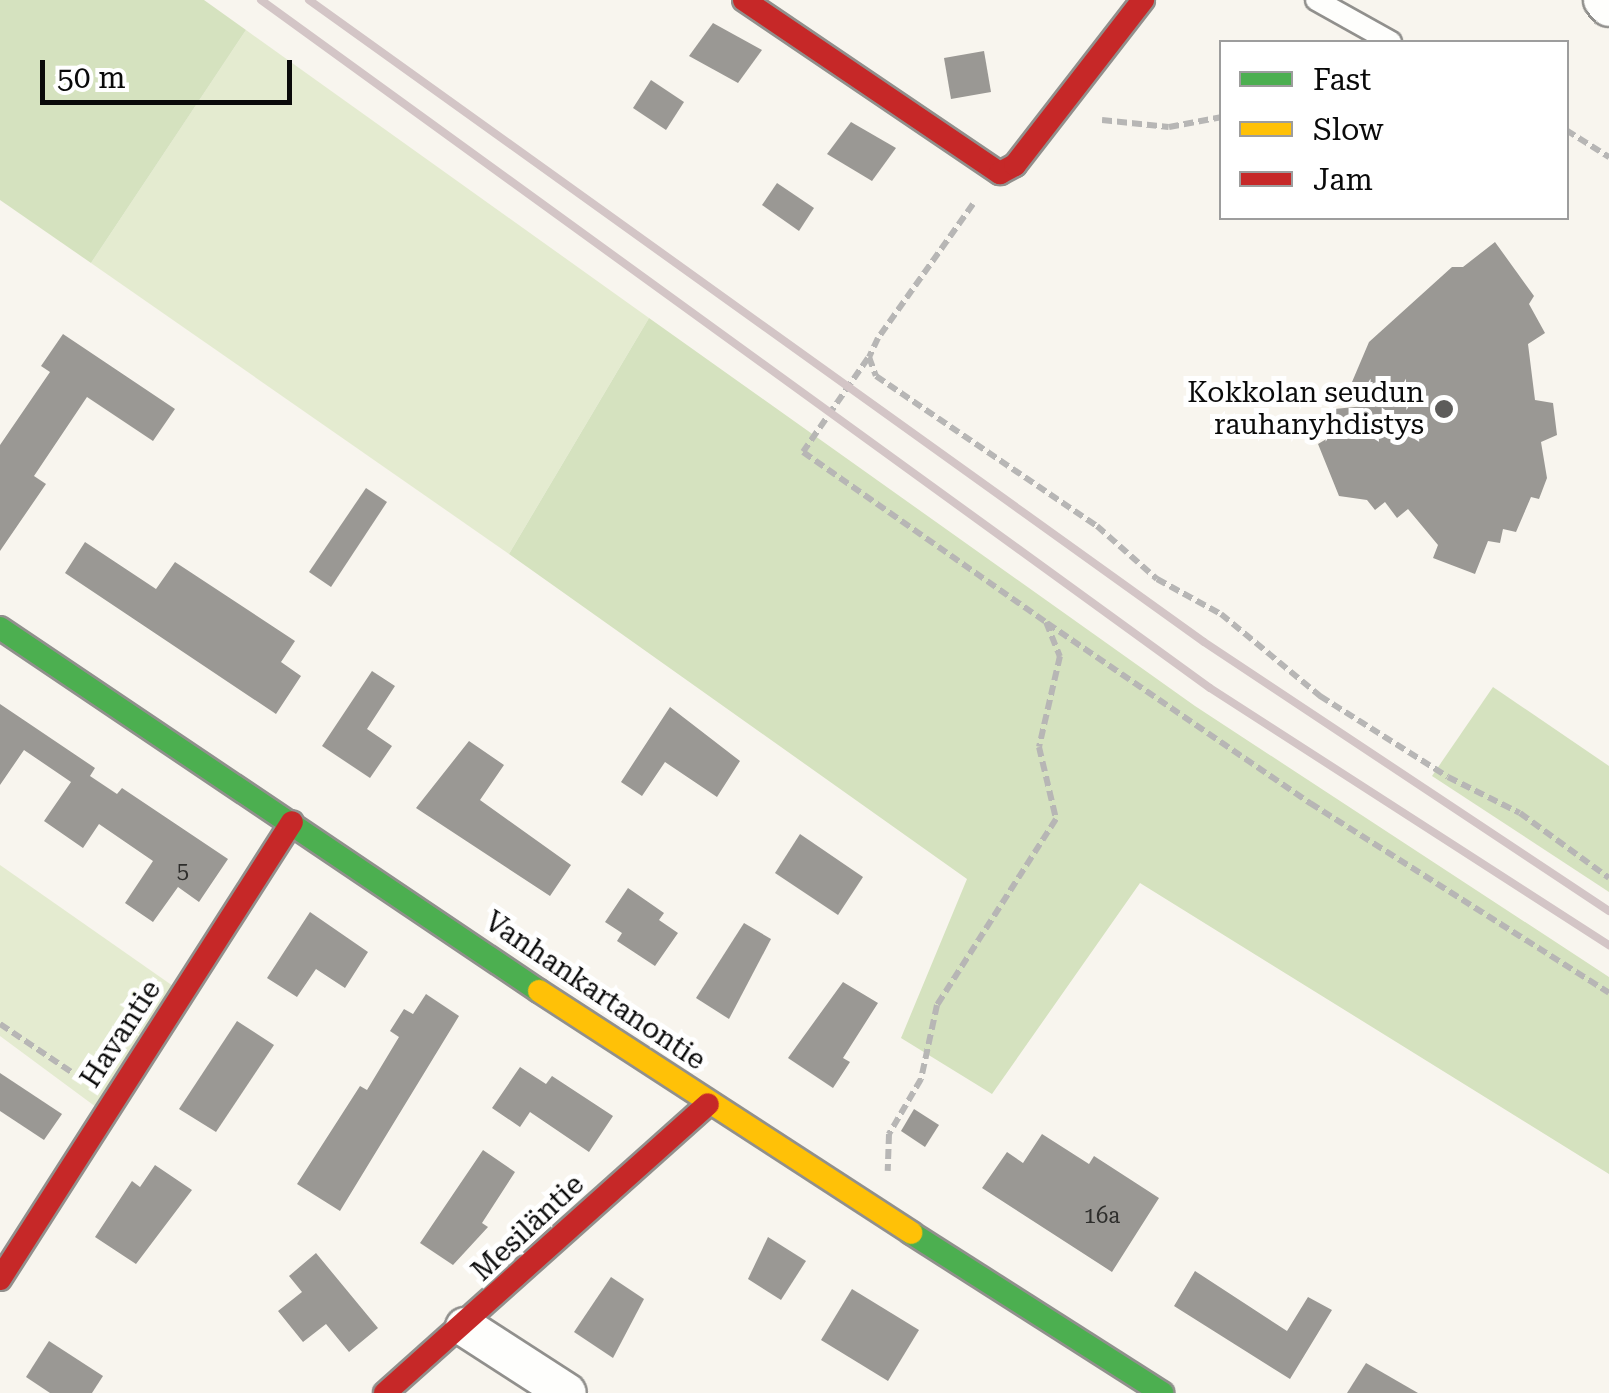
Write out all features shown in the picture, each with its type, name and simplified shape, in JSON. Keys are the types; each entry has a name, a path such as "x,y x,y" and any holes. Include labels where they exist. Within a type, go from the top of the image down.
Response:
{"street":[{"path":"744,0 1000,173 1015,165 1143,0"},
{"path":"1602,0 1609,7"},
{"name":"Vanhankartanontie","path":"0,628 708,1104 1162,1393"},
{"name":"Havantie","path":"0,1279 292,822"},
{"name":"Mesiläntie","path":"386,1393 708,1104"},
{"path":"465,1326 567,1393"}],"lane":[{"path":"1316,0 1387,40"}],"path":[{"path":"1057,112 1169,127 1219,118"},
{"path":"1569,132 1609,157"},
{"path":"1000,173 934,251 869,357 803,452 1310,803 1609,993"},
{"path":"869,357 876,376 900,395 1097,526 1157,579 1221,614 1320,696 1448,778 1520,813 1609,878"},
{"path":"889,1220 889,1134 921,1079 937,1005 1056,819 1039,747 1060,656 1046,622"},
{"path":"0,1024 114,1101"}],"green space":[{"path":"0,0 204,0 246,30 91,263 0,200"},
{"path":"246,30 649,318 509,554 91,263"},
{"path":"649,318 1195,706 1609,977 1609,1174 1140,883 992,1094 901,1038 967,879 509,554"},
{"path":"1493,687 1609,766 1609,892 1432,776"},
{"path":"0,865 173,986 96,1107 0,1036"}],"building":[{"path":"713,23 762,50 738,83 689,56"},
{"path":"984,51 991,92 951,99 944,58"},
{"path":"651,80 684,102 666,130 633,108"},
{"path":"851,122 896,148 872,181 827,154"},
{"path":"777,183 814,208 799,231 762,205"},
{"name":"Kokkolan seudun rauhanyhdistys","path":"1495,242 1534,296 1529,304 1545,333 1528,344 1535,400 1553,403 1557,435 1541,442 1547,478 1539,499 1531,497 1516,532 1503,529 1500,543 1488,541 1475,574 1433,558 1438,545 1408,509 1397,518 1385,502 1375,510 1367,500 1339,496 1318,444 1328,438 1324,410 1365,406 1352,382 1369,342 1452,267 1463,267"},
{"path":"63,334 175,409 153,441 87,397 34,476 46,484 0,551 0,445 50,372 41,366"},
{"path":"366,488 387,502 331,587 309,572"},
{"path":"85,542 156,589 175,562 295,641 281,662 301,676 276,714 65,573"},
{"path":"372,671 395,686 367,729 392,746 370,778 322,746"},
{"path":"0,704 95,768 90,776 117,794 122,788 228,859 199,902 178,887 153,922 125,903 153,861 99,824 83,848 44,821 71,782 24,750 0,785"},
{"path":"670,707 740,761 717,797 665,762 642,796 621,782"},
{"path":"469,741 504,765 480,800 571,865 550,896 416,808"},
{"path":"800,834 863,877 838,915 775,873"},
{"path":"628,888 664,913 659,920 678,933 655,966 617,941 622,933 605,922"},
{"path":"310,912 368,952 345,988 316,969 297,997 267,978"},
{"path":"744,923 771,939 729,1019 696,998"},
{"path":"843,982 878,1003 843,1058 850,1062 833,1088 788,1058"},
{"path":"426,994 459,1016 340,1211 297,1184 360,1086 367,1090 399,1037 390,1031 404,1009 413,1014"},
{"path":"237,1021 274,1045 216,1132 179,1109"},
{"path":"520,1067 546,1084 552,1076 613,1116 589,1152 530,1112 520,1127 492,1108"},
{"path":"0,1073 62,1114 44,1140 0,1111"},
{"path":"914,1109 939,1125 925,1147 901,1131"},
{"path":"1042,1134 1089,1164 1094,1156 1159,1198 1112,1272 982,1188 1007,1152 1023,1163"},
{"path":"483,1150 515,1172 482,1223 488,1227 453,1265 420,1243"},
{"path":"155,1165 192,1190 136,1264 95,1237 132,1181 140,1187"},
{"path":"768,1237 806,1261 781,1300 748,1279"},
{"path":"316,1253 378,1328 349,1352 326,1324 303,1342 278,1311 302,1292 289,1276"},
{"path":"1195,1271 1287,1331 1308,1297 1332,1310 1290,1379 1174,1306"},
{"path":"611,1277 644,1299 613,1358 574,1332"},
{"path":"852,1289 919,1330 888,1381 821,1340"},
{"path":"49,1341 103,1376 92,1393 50,1393 26,1377"},
{"path":"1366,1363 1418,1393 1347,1393"}],"railway":[{"path":"261,0 1210,688 1609,945"},
{"path":"309,0 1204,642 1609,911"}],"traffic: fast":[{"path":"0,628 539,991"},
{"path":"911,1233 1162,1393"}],"traffic: slow":[{"path":"539,991 911,1233"}],"traffic: jam":[{"path":"744,0 1000,173 1015,165 1143,0"},
{"path":"0,1279 292,822"},
{"path":"385,1393 708,1104"}],"place":[{"name":"Kokkolan seudun rauhanyhdistys","path":"1444,409"}]}
